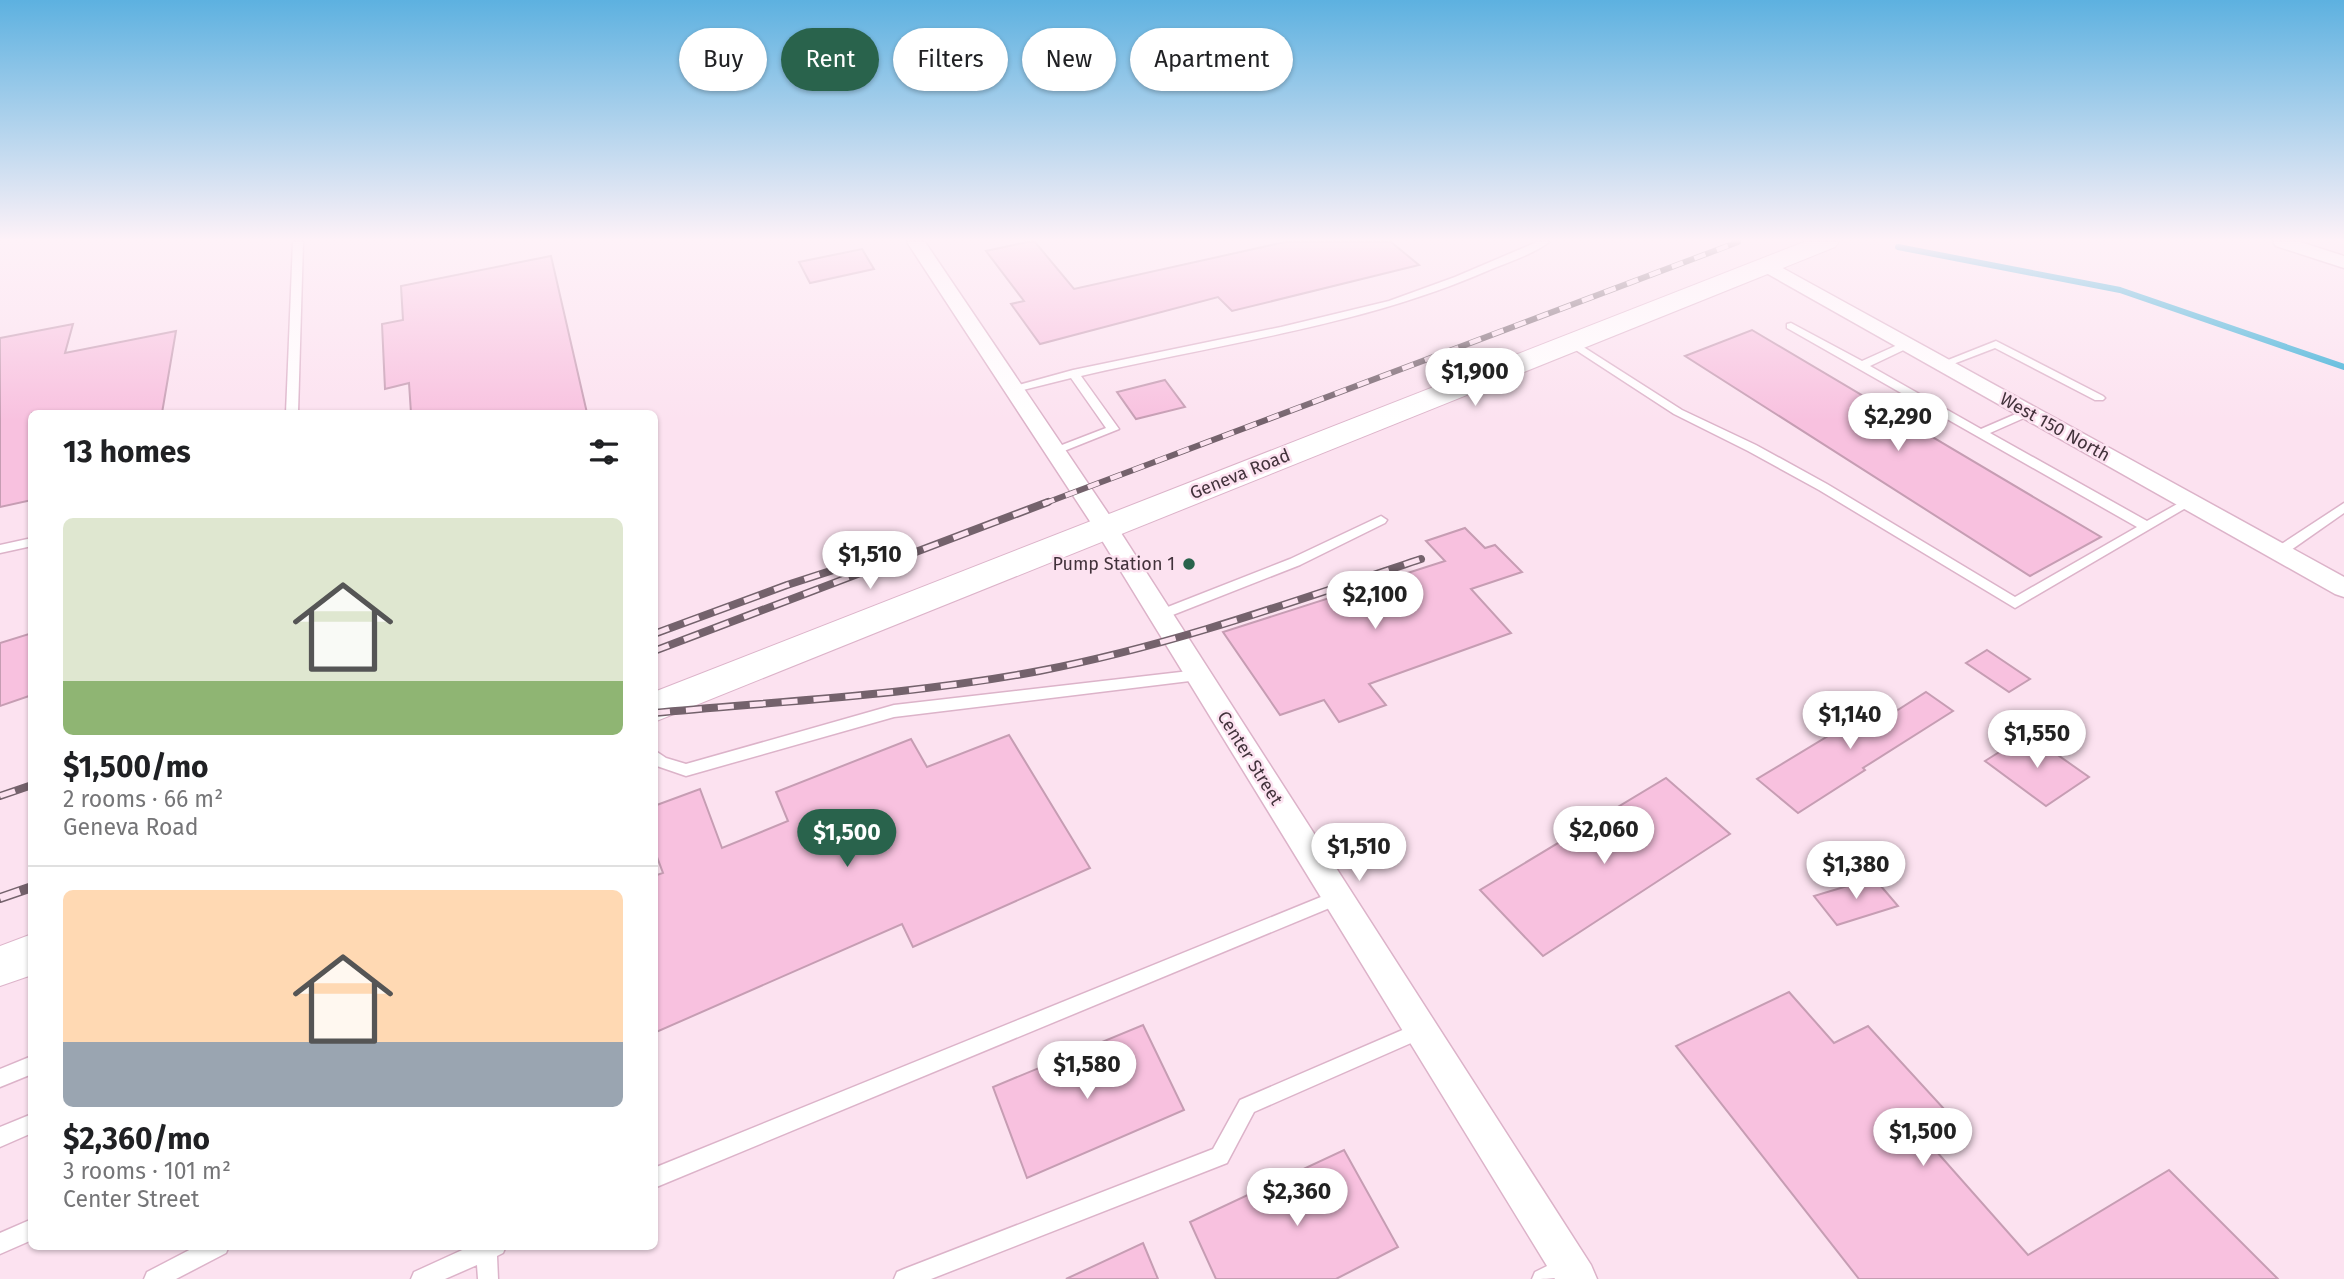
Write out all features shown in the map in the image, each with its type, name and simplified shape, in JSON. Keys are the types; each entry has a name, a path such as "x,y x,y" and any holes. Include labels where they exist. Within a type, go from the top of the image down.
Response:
{"main road":[{"name":"Geneva Road","path":"658,706 1674,302"},
{"path":"0,966 28,956"}],"street":[{"name":"Center Street","path":"956,302 1106,527 1422,1030 1563,1275"},
{"name":"West 150 North","path":"1832,302 2344,588"}],"lane":[{"path":"292,410 296,302"},
{"path":"1015,389 1073,373 1252,337 1393,302"},
{"path":"1791,326 2147,527"},
{"path":"1570,343 1678,412 1824,487 2015,603 2190,502"},
{"path":"1861,366 1908,344"},
{"path":"1944,364 1996,344 2099,398"},
{"path":"1055,450 1113,429 1073,373"},
{"path":"1981,433 2029,412"},
{"path":"2279,552 2344,507"},
{"path":"1160,615 1295,562 1381,520"},
{"path":"0,549 28,543"},
{"path":"658,759 686,770 894,711 1198,675"},
{"path":"658,1176 1338,897"},
{"path":"904,1279 1220,1156 1247,1106 1422,1030"},
{"path":"0,1079 28,1067"},
{"path":"0,1138 28,1125"},
{"path":"0,1244 28,1231"},
{"path":"154,1279 211,1250"},
{"path":"421,1279 485,1250"},
{"path":"488,1279 489,1250"}],"building":[{"path":"402,302 561,302 586,410 411,410 409,383 385,389 382,324 403,320"},
{"path":"1021,302 1200,302 1040,344 1011,304"},
{"path":"1223,302 1270,302 1232,311"},
{"path":"73,324 65,353 176,331 163,410 28,410 28,501 0,507 0,338"},
{"path":"1752,330 2101,537 2030,576 1685,356"},
{"path":"1165,380 1185,407 1136,419 1117,392"},
{"path":"1465,528 1485,548 1495,545 1522,572 1471,589 1511,633 1369,684 1386,705 1339,722 1324,700 1280,715 1223,632 1445,561 1426,541"},
{"path":"28,634 28,696 0,706 0,643"},
{"path":"1987,650 2030,679 2009,692 1966,663"},
{"path":"1926,692 1953,711 1798,813 1757,779 1881,704 1893,713"},
{"path":"2028,734 2089,777 2046,806 1985,761"},
{"path":"1009,735 1090,868 913,947 902,924 658,1031 658,875 663,873 658,860 658,805 700,789 722,848 788,821 776,792 911,739 927,767"},
{"path":"1666,778 1730,834 1543,956 1480,890"},
{"path":"1874,878 1898,906 1837,925 1814,896"},
{"path":"1789,992 1834,1043 1868,1026 1967,1134 1936,1151 2028,1255 2169,1170 2278,1279 1859,1279 1676,1046"},
{"path":"1143,1025 1184,1110 1027,1178 993,1087"},
{"path":"1344,1150 1398,1247 1336,1279 1216,1279 1190,1222"},
{"path":"1143,1243 1158,1279 1066,1279"}],"waterway":[{"path":"2154,302 2344,367"}],"railway":[{"path":"1043,504 1580,302"},
{"path":"658,649 1048,502"},
{"path":"658,633 787,585 883,554"},
{"path":"658,713 895,692 1039,671 1184,636 1421,559"},
{"path":"0,796 28,786"},
{"path":"0,898 28,888"}],"place":[{"name":"Pump Station 1","path":"1189,564"}]}
